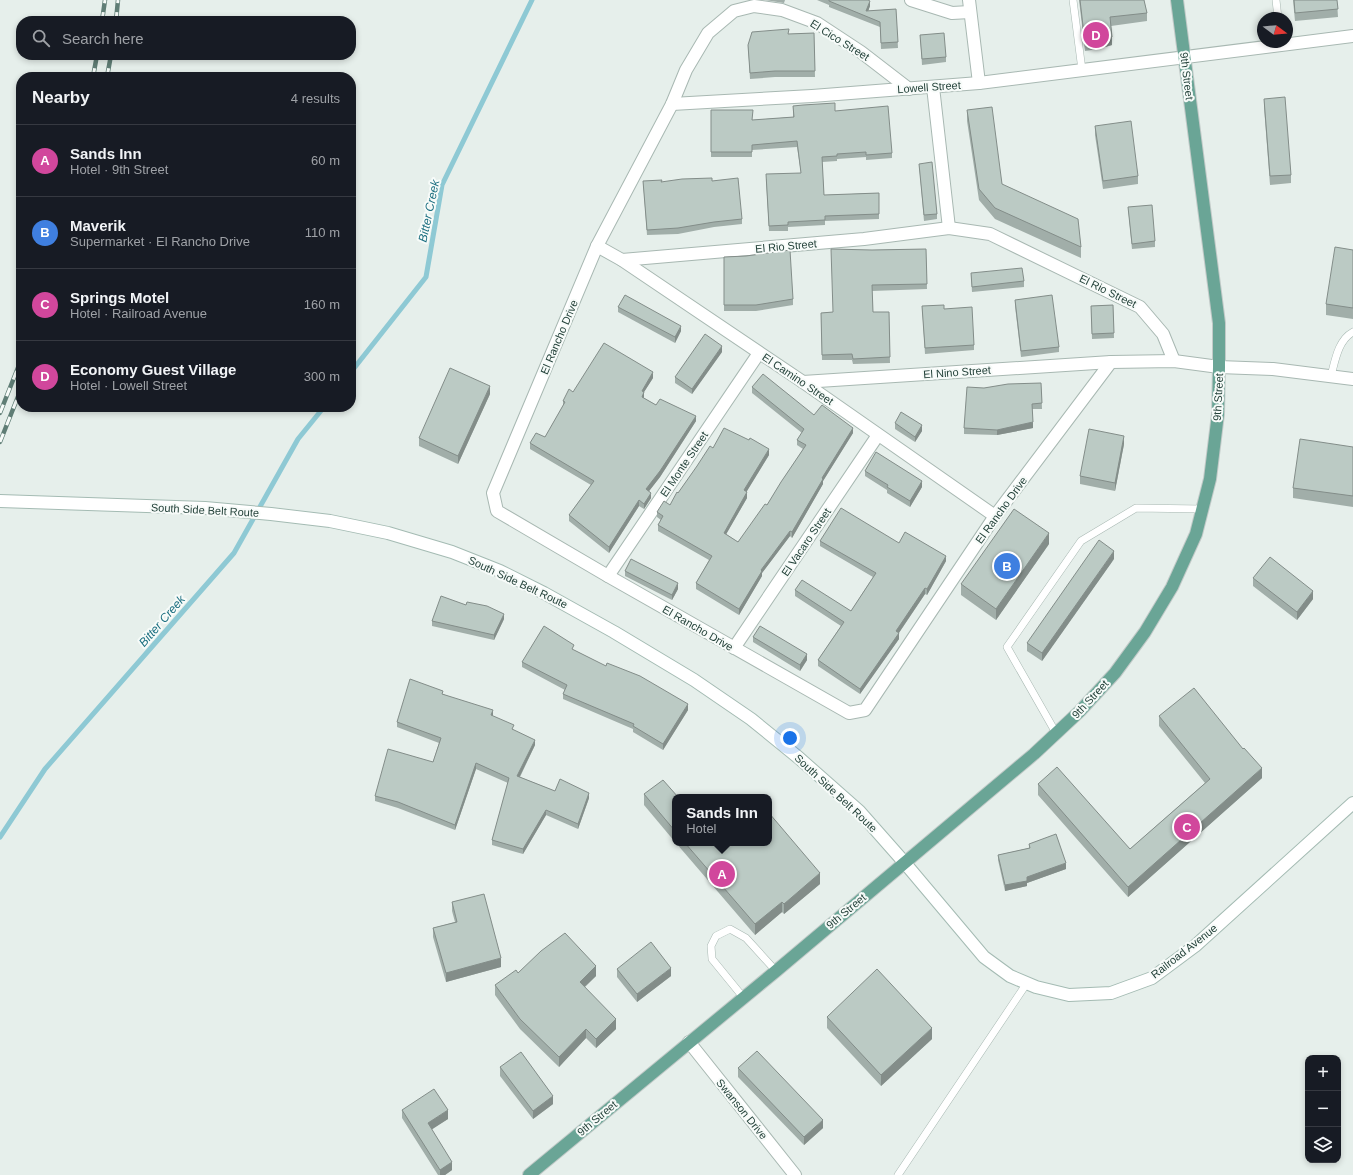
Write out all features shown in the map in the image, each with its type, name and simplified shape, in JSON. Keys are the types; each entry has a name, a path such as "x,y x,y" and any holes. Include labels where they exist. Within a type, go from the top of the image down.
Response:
{"main road":[{"name":"9th Street","path":"529,1175 776,971 1034,754 1080,711 1115,673 1145,632 1172,587 1196,534 1210,479 1218,414 1220,367 1219,323 1177,0"}],"street":[{"path":"911,0 952,13 970,6 979,83"},
{"name":"El Cico Street","path":"672,104 686,70 708,33 734,11 754,6 782,10 816,23 861,52 908,89"},
{"name":"Lowell Street","path":"1293,42 1353,36"},
{"name":"Lowell Street","path":"672,104 812,96 979,83 1257,46"},
{"path":"933,87 949,228"},
{"name":"El Rancho Drive","path":"672,104 597,246 493,493 497,511 849,713 865,710 995,516 1111,362"},
{"name":"El Rio Street","path":"622,260 864,239 949,228 990,234 1140,307 1163,334 1174,361"},
{"name":"El Camino Street","path":"597,246 622,260 803,382 995,516"},
{"name":"El Monte Street","path":"608,576 759,353"},
{"path":"1111,362 1174,361 1220,367 1274,368 1353,379"},
{"name":"El Nino Street","path":"803,382 1111,362"},
{"name":"El Vacaro Street","path":"734,648 878,435"},
{"name":"South Side Belt Route","path":"0,501 212,509 271,514 330,521 388,533 452,552 507,574 602,625 694,680 751,719 799,758 859,811 904,862"},
{"name":"Railroad Avenue","path":"904,862 984,957 1010,976 1036,987 1069,994 1111,993 1152,978 1194,946 1353,803"},
{"name":"Swanson Drive","path":"689,1042 795,1175"}],"lane":[{"path":"1073,0 1082,70"},
{"path":"1276,0 1277,12"},
{"path":"1331,376 1341,344 1348,335 1353,332"},
{"path":"1056,733 1007,647 1081,540 1136,508 1202,509"},
{"path":"744,997 712,959 711,946 716,936 730,930 746,938 776,971"},
{"path":"898,1175 1027,983"}],"building":[{"path":"829,0 868,0 870,1 866,11 896,9 898,42 881,43 880,22"},
{"path":"1080,0 1144,0 1147,13 1110,17 1112,37 1085,43"},
{"path":"1294,0 1337,0 1338,9 1295,13"},
{"path":"789,29 788,34 814,33 815,71 775,71 750,73 748,45 752,32"},
{"path":"944,33 946,57 922,59 920,35"},
{"path":"1285,97 1291,175 1270,176 1264,99"},
{"path":"835,103 835,111 888,106 892,153 866,155 866,152 837,154 837,156 822,157 824,195 879,193 879,214 825,216 825,220 788,222 788,225 769,226 766,174 801,173 797,141 752,145 752,152 711,152 711,110 753,110 752,120 794,117 793,106"},
{"path":"992,107 1002,184 1078,219 1081,247 995,208 979,189 967,110"},
{"path":"1131,121 1138,176 1103,181 1095,126"},
{"path":"932,162 937,214 924,215 919,164"},
{"path":"712,178 712,181 738,178 742,219 678,228 647,230 643,181 662,180 661,182 682,179"},
{"path":"1152,205 1155,241 1132,244 1128,207"},
{"path":"1335,247 1353,250 1353,308 1326,304"},
{"path":"831,249 926,249 927,284 872,285 873,312 889,312 890,357 853,359 852,354 822,355 821,313 833,312"},
{"path":"790,250 793,299 756,305 724,305 724,257 746,256"},
{"path":"1022,268 1024,281 972,287 971,273"},
{"path":"625,295 681,326 675,337 618,307"},
{"path":"1052,295 1059,347 1021,351 1015,300"},
{"path":"944,305 944,309 972,307 974,345 925,348 922,306"},
{"path":"1113,305 1114,333 1092,334 1091,306"},
{"path":"705,334 722,346 692,389 675,377"},
{"path":"604,343 653,372 642,391 644,392 642,397 656,405 660,399 696,416 660,471 646,489 651,493 644,504 639,500 609,547 569,515 594,481 530,443 536,433 545,437 565,402 563,401 569,389 573,392"},
{"path":"450,368 490,386 458,456 419,438"},
{"path":"763,374 814,415 822,405 853,428 822,478 823,479 792,532 790,531 761,570 762,571 739,609 696,583 712,556 658,525 663,516 657,512 664,501 670,505 677,492 678,493 710,446 713,448 724,428 749,440 750,438 769,449 744,490 747,492 724,533 738,542 765,504 767,505 806,445 797,440 804,429 752,387"},
{"path":"1041,383 1042,403 1032,404 1033,422 997,430 964,428 967,387 984,388 1008,384"},
{"path":"901,412 922,425 915,437 895,423"},
{"path":"1089,429 1124,436 1115,483 1080,476"},
{"path":"1300,439 1353,447 1353,496 1293,488"},
{"path":"876,452 922,481 910,501 865,471"},
{"path":"841,508 899,543 905,532 946,556 927,589 925,588 896,631 899,633 860,689 818,660 844,622 795,590 802,580 851,611 876,573 820,541"},
{"path":"1014,509 1049,533 996,609 961,584"},
{"path":"1099,540 1114,551 1042,653 1027,643"},
{"path":"1270,557 1313,591 1297,612 1253,578"},
{"path":"631,559 678,583 672,595 625,571"},
{"path":"441,596 466,605 467,602 487,606 504,614 494,635 432,621"},
{"path":"544,626 574,645 572,649 606,666 607,663 640,676 688,704 663,744 633,726 634,724 563,694 567,685 522,662"},
{"path":"760,626 807,654 800,665 753,637"},
{"path":"410,679 443,691 442,694 493,710 491,715 514,725 512,729 535,740 517,776 555,791 560,779 589,793 578,824 546,810 523,849 492,840 509,778 476,763 455,825 398,802 375,796 388,749 433,762 441,738 397,722"},
{"path":"1194,688 1243,749 1244,748 1262,768 1128,887 1038,784 1057,767 1130,849 1210,779 1159,716"},
{"path":"663,780 675,794 672,794 672,827 644,794"},
{"path":"772,817 820,873 784,904 782,902 755,924 688,846 772,846"},
{"path":"1056,834 1066,863 1027,877 1027,881 1005,885 998,855 1030,848 1029,844"},
{"path":"484,894 501,958 446,973 433,928 457,922 452,902"},
{"path":"565,933 596,966 580,982 616,1019 596,1039 586,1029 559,1057 520,1019 495,985 516,970 518,973 541,951"},
{"path":"651,942 671,968 637,994 617,969"},
{"path":"877,969 932,1028 881,1075 827,1017"},
{"path":"757,1051 823,1120 804,1137 738,1068"},
{"path":"521,1052 553,1096 533,1111 500,1067"},
{"path":"434,1089 448,1110 428,1123 452,1162 440,1170 402,1110"}],"waterway":[{"name":"Bitter Creek","path":"356,366 426,277 442,185 532,0"},
{"name":"Bitter Creek","path":"0,837 45,769 234,553 298,439 320,412"}],"railway":[{"path":"103,16 105,0"},
{"path":"116,16 118,0"},
{"path":"94,72 96,60"},
{"path":"108,72 110,60"},
{"path":"0,413 16,373"},
{"path":"0,442 16,402"}],"place":[{"name":"Economy Guest Village","path":"1096,35"},
{"name":"Maverik","path":"1007,566"},
{"name":"Springs Motel","path":"1187,827"},
{"name":"Sands Inn","path":"722,874"}]}
